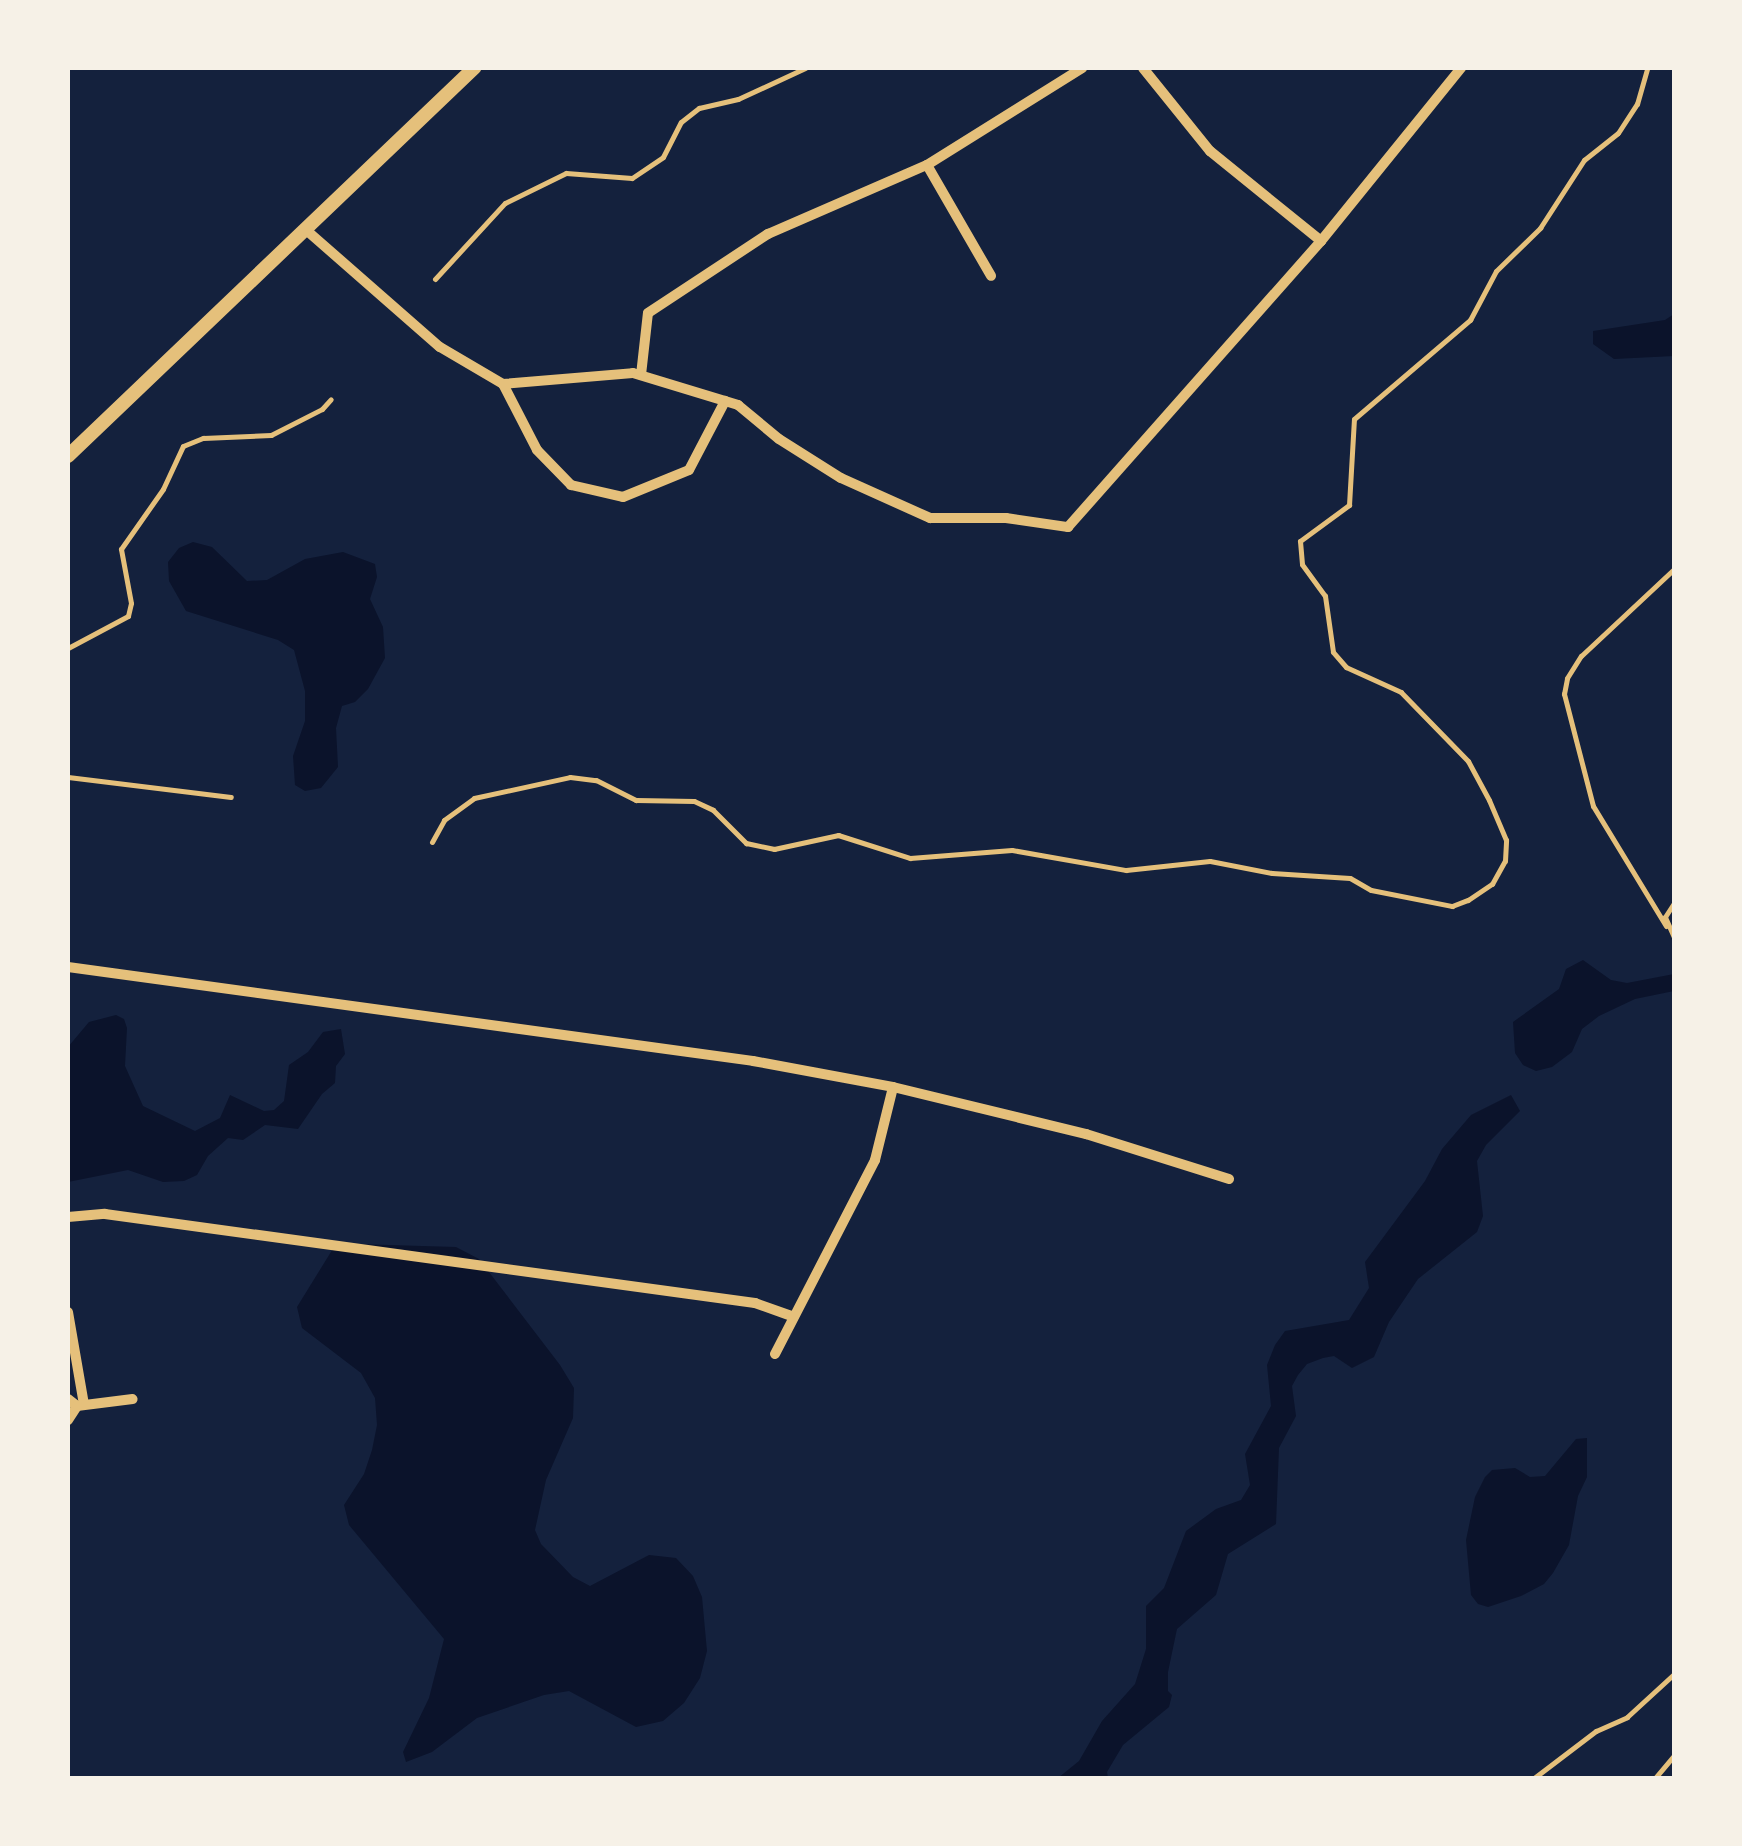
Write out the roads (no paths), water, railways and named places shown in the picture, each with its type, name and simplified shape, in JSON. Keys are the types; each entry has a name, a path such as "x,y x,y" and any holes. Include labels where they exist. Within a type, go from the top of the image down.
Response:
{"street":[{"path":"68,456 474,68"},
{"path":"641,375 648,313 768,234 927,165 1082,68"},
{"path":"1143,68 1210,151 1321,240"},
{"path":"305,229 440,347 504,384 641,375 738,405 779,439 841,478 930,518 1006,518 1068,527 1321,240 1461,68"},
{"path":"927,165 992,276"},
{"path":"504,384 536,450 570,485 623,497 689,470 725,400"},
{"path":"68,967 753,1061 893,1087 1086,1134 1229,1179"},
{"path":"775,1354 875,1160 893,1087"},
{"path":"68,1217 105,1214 735,1300 794,1317"},
{"path":"68,1312 76,1403 68,1420"},
{"path":"76,1403 133,1399"}],"lane":[{"path":"436,279 505,203 566,173 632,178 663,157 681,122 698,108 738,99 805,68"},
{"path":"432,842 444,820 474,798 570,777 596,780 636,800 694,801 713,810 746,843 774,848 838,835 910,858 1012,850 1126,870 1210,861 1272,873 1350,878 1371,890 1452,906 1468,900 1492,884 1505,861 1506,840 1489,800 1468,761 1401,692 1346,667 1333,652 1325,596 1302,564 1300,541 1349,506 1354,419 1470,320 1496,271 1540,228 1584,160 1618,133 1637,104 1647,68"},
{"path":"68,648 128,616 131,603 121,549 163,489 183,446 203,438 271,434 322,409 331,399"},
{"path":"1674,569 1582,656 1567,678 1564,694 1594,806 1674,937"},
{"path":"68,777 231,797"},
{"path":"1666,926 1665,917 1674,904"},
{"path":"1534,1778 1596,1731 1628,1717 1674,1674"},
{"path":"1655,1778 1674,1754"}],"water":[{"path":"1674,314 1674,356 1614,359 1593,344 1593,331 1665,320"},
{"path":"193,542 212,547 247,581 267,580 305,559 343,552 375,564 377,577 370,599 383,627 385,658 368,689 355,702 342,706 336,728 338,767 321,788 305,791 295,785 293,756 305,721 305,691 294,650 278,640 186,611 169,581 168,562 179,548"},
{"path":"1583,960 1611,980 1627,983 1674,974 1674,991 1635,999 1599,1016 1582,1029 1572,1052 1552,1067 1536,1071 1523,1065 1515,1053 1513,1022 1559,989 1566,969"},
{"path":"116,1015 124,1019 127,1028 125,1066 143,1106 195,1131 220,1118 230,1095 264,1111 274,1110 284,1101 289,1065 308,1052 323,1032 341,1029 345,1054 336,1066 335,1083 322,1094 298,1129 265,1125 243,1140 228,1138 208,1156 197,1175 184,1181 163,1182 128,1170 68,1182 68,1047 89,1022"},
{"path":"1511,1095 1520,1111 1486,1145 1477,1161 1483,1216 1477,1232 1418,1279 1389,1322 1374,1357 1352,1368 1334,1356 1323,1358 1307,1364 1298,1375 1292,1386 1296,1416 1279,1448 1276,1524 1228,1554 1216,1595 1177,1629 1168,1672 1168,1691 1172,1695 1169,1707 1123,1745 1107,1772 1108,1778 1058,1778 1079,1761 1102,1721 1135,1684 1146,1649 1146,1606 1164,1588 1186,1531 1216,1509 1241,1500 1250,1485 1245,1454 1271,1406 1267,1365 1275,1345 1285,1331 1349,1320 1369,1288 1365,1262 1425,1181 1442,1149 1471,1115"},
{"path":"334,1247 456,1247 479,1259 560,1365 574,1388 573,1418 546,1480 535,1530 541,1544 573,1577 590,1586 649,1555 676,1558 693,1576 702,1597 707,1651 700,1678 684,1703 663,1721 636,1727 569,1691 544,1695 477,1718 432,1752 406,1762 403,1752 429,1698 444,1639 349,1525 344,1505 364,1474 372,1450 377,1425 375,1398 361,1373 302,1328 297,1307"},
{"path":"1587,1438 1587,1477 1578,1496 1569,1545 1553,1573 1544,1584 1521,1596 1488,1607 1478,1604 1471,1595 1466,1540 1475,1497 1485,1477 1492,1470 1515,1468 1530,1477 1545,1476 1576,1439"}]}
